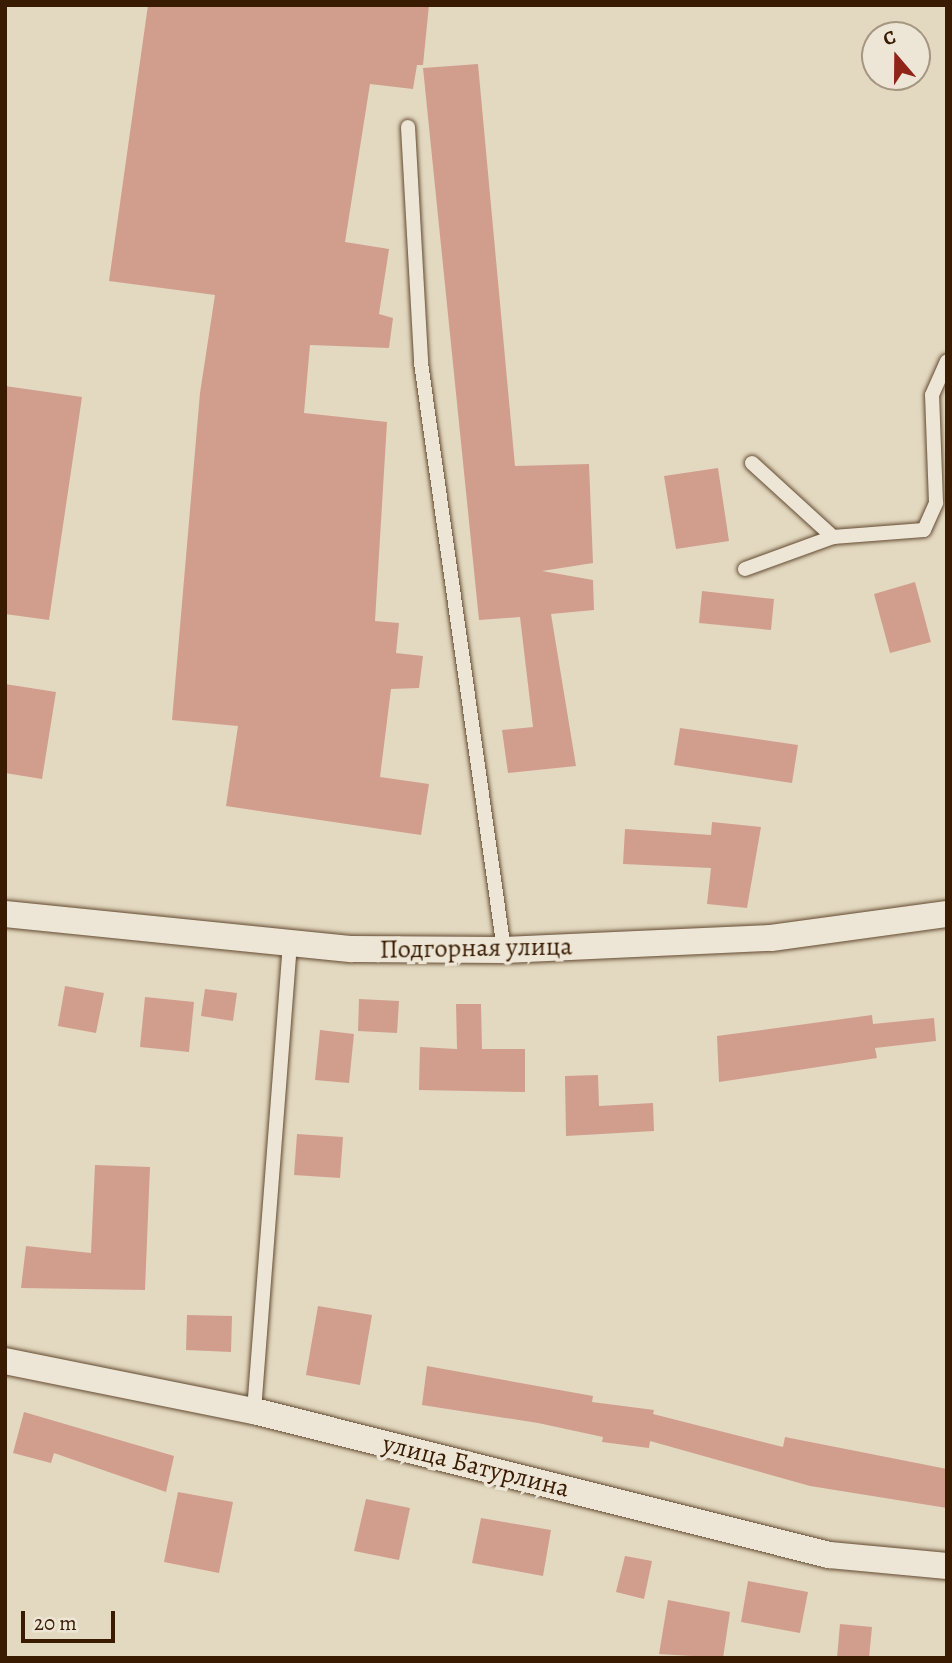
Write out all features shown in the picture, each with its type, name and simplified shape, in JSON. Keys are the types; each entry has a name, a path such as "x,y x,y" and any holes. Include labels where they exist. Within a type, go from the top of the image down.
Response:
{"street":[{"name":"Подгорная улица","path":"5,914 290,944 504,950 771,938 947,914"},
{"name":"улица Батурлина","path":"5,1361 254,1411 829,1555 947,1566"}],"lane":[{"path":"408,127 421,363 504,950"},
{"path":"745,569 833,537 924,530 941,502 932,395 947,361"},
{"path":"751,463 833,537"},
{"path":"254,1411 290,944"}],"building":[{"path":"148,5 429,5 423,65 417,65 413,89 370,84 345,242 389,249 379,314 393,318 389,348 310,345 304,413 387,422 375,621 399,623 396,653 423,656 419,688 391,689 380,777 429,784 421,835 226,806 238,726 172,720 200,393 215,295 109,281"},
{"path":"478,64 515,466 589,464 593,563 542,571 593,580 594,610 551,614 576,766 508,773 502,730 533,727 520,617 479,620 423,68"},
{"path":"5,386 82,397 49,620 5,614"},
{"path":"718,468 729,541 676,549 664,476"},
{"path":"915,582 931,642 890,653 874,594"},
{"path":"702,591 774,599 771,630 699,623"},
{"path":"5,684 56,692 42,779 5,773"},
{"path":"680,728 798,745 792,783 674,765"},
{"path":"712,822 761,827 747,908 707,904 711,868 623,864 625,829 711,835"},
{"path":"65,986 104,993 96,1033 58,1026"},
{"path":"205,989 237,993 233,1021 201,1016"},
{"path":"145,997 194,1002 189,1052 140,1047"},
{"path":"359,999 399,1001 397,1033 358,1031"},
{"path":"456,1004 481,1004 482,1049 525,1049 525,1092 419,1090 420,1047 457,1049"},
{"path":"872,1015 873,1024 934,1018 936,1041 875,1048 877,1058 719,1082 717,1036"},
{"path":"320,1030 354,1034 349,1083 315,1080"},
{"path":"598,1075 599,1106 653,1103 654,1131 566,1136 565,1076"},
{"path":"297,1134 343,1137 340,1178 294,1175"},
{"path":"95,1165 150,1167 145,1290 21,1288 26,1246 91,1253"},
{"path":"318,1306 372,1315 360,1385 306,1375"},
{"path":"187,1315 232,1316 231,1352 186,1350"},
{"path":"427,1366 593,1396 592,1402 654,1410 653,1414 783,1447 785,1437 947,1469 947,1508 810,1486 650,1441 649,1448 602,1442 603,1437 538,1423 422,1405"},
{"path":"24,1412 174,1456 166,1492 54,1453 51,1463 13,1453"},
{"path":"178,1492 233,1502 219,1573 164,1562"},
{"path":"366,1499 410,1508 399,1560 354,1551"},
{"path":"481,1518 551,1530 543,1576 472,1563"},
{"path":"625,1556 652,1561 644,1599 616,1592"},
{"path":"748,1581 808,1592 800,1633 741,1622"},
{"path":"668,1600 730,1612 723,1658 659,1654"},
{"path":"840,1624 872,1627 869,1658 837,1658"}]}
